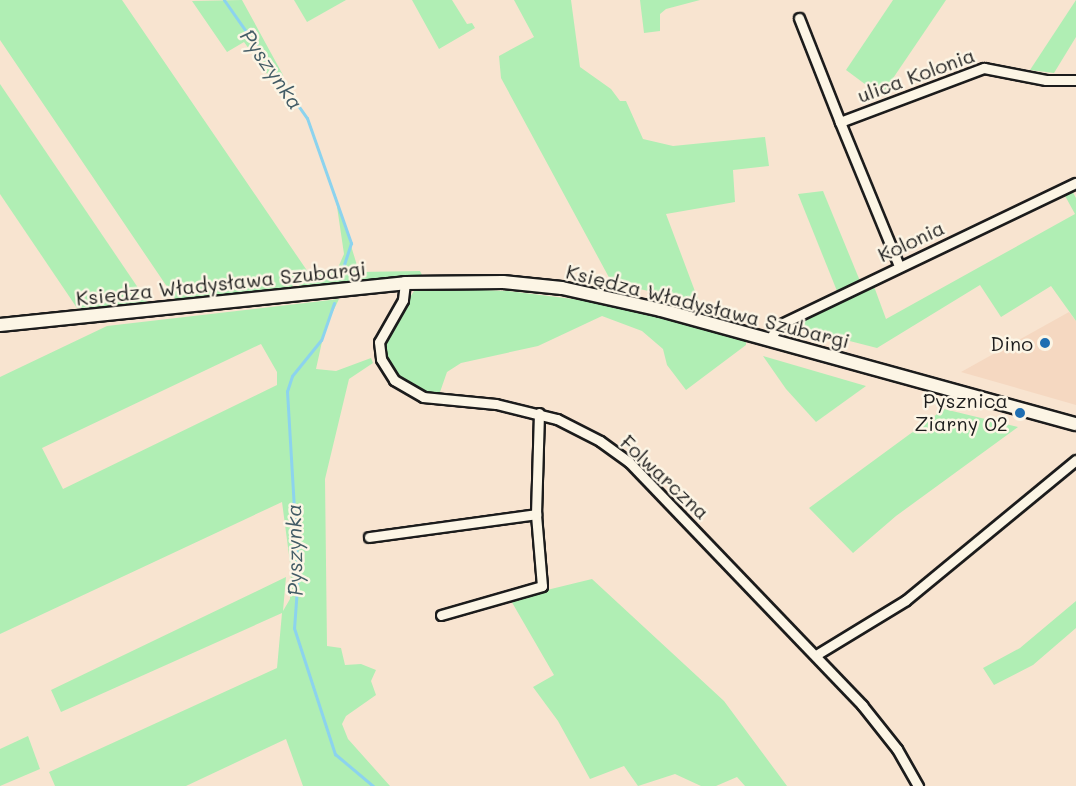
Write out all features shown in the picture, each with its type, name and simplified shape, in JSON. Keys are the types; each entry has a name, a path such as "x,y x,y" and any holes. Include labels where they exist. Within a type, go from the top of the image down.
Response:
{"street":[{"name":"ulica Kolonia","path":"799,18 899,266"},
{"name":"ulica Kolonia","path":"840,122 984,68 1046,80 1076,80"},
{"name":"Kolonia","path":"769,340 779,326 899,266 1076,183"},
{"name":"Księdza Władysława Szubargi","path":"0,326 405,283 503,282 562,288 769,340 1076,424"},
{"name":"Folwarczna","path":"405,283 403,300 379,342 381,359 394,380 423,397 496,404 539,413 581,430 629,462 816,655 880,725 918,786"},
{"path":"441,615 542,586 536,514 539,413"},
{"path":"816,655 906,600 1076,460"},
{"path":"369,537 536,514"}],"shaded area":[{"path":"1069,312 1076,321 1076,405 961,372"}],"green space":[{"path":"0,0 122,0 308,272 295,276 292,288 176,300 0,40"},
{"path":"242,0 283,75 276,86 244,42 227,52 192,1"},
{"path":"294,0 346,0 307,22"},
{"path":"412,0 452,0 467,24 472,23 475,28 439,49"},
{"path":"514,0 571,0 580,67 611,89 620,101 626,101 643,139 673,146 765,137 769,166 733,170 735,202 666,214 699,302 612,283 501,78 499,56 534,37"},
{"path":"640,0 700,0 666,9 660,14 660,31 644,33"},
{"path":"893,0 946,0 881,96 846,70"},
{"path":"1076,0 1076,37 1054,73 1030,70"},
{"path":"0,84 149,304 77,308 0,194"},
{"path":"1071,189 1076,198 1076,321 1051,286 1001,317 980,285 877,348 787,325 872,281 886,319 1075,214 1064,194"},
{"path":"823,191 860,281 837,291 798,194"},
{"path":"335,193 359,272 420,271 422,275 299,286 300,281 337,270 344,254"},
{"path":"456,289 508,291 622,305 746,341 746,345 686,390 667,365 663,349 642,331 602,316 538,346 461,363 447,372 439,395 424,393 398,379 388,367 382,351 384,338 414,291"},
{"path":"339,299 325,328 316,369 336,371 371,358 373,363 349,379 325,479 327,646 341,648 345,665 361,664 376,670 371,681 376,695 346,716 342,724 348,739 390,786 303,786 286,739 186,786 55,786 49,772 277,668 282,613 61,712 51,690 286,577 283,611 290,599 291,570 282,502 0,634 0,377 107,326","holes":["261,344 277,372 277,385 63,489 42,448"]},
{"path":"763,356 866,386 816,422 786,389"},
{"path":"944,409 1018,427 896,516 853,553 809,508"},
{"path":"592,579 724,701 787,786 745,786 737,777 716,786 701,786 675,774 638,786 624,766 590,779 558,721 533,687 554,675 510,599"},
{"path":"1076,601 1076,628 1033,665 994,685 983,668 1020,648"},
{"path":"28,736 40,769 0,786 0,749"}],"waterway":[{"name":"Pyszynka","path":"224,0 307,118 351,243 340,277"},
{"name":"Pyszynka","path":"334,303 321,340 292,376 287,391 298,574 294,628 335,754 373,786"}],"place":[{"name":"Dino","path":"1045,343"},
{"name":"Pysznica Ziarny 02","path":"1020,413"}]}
